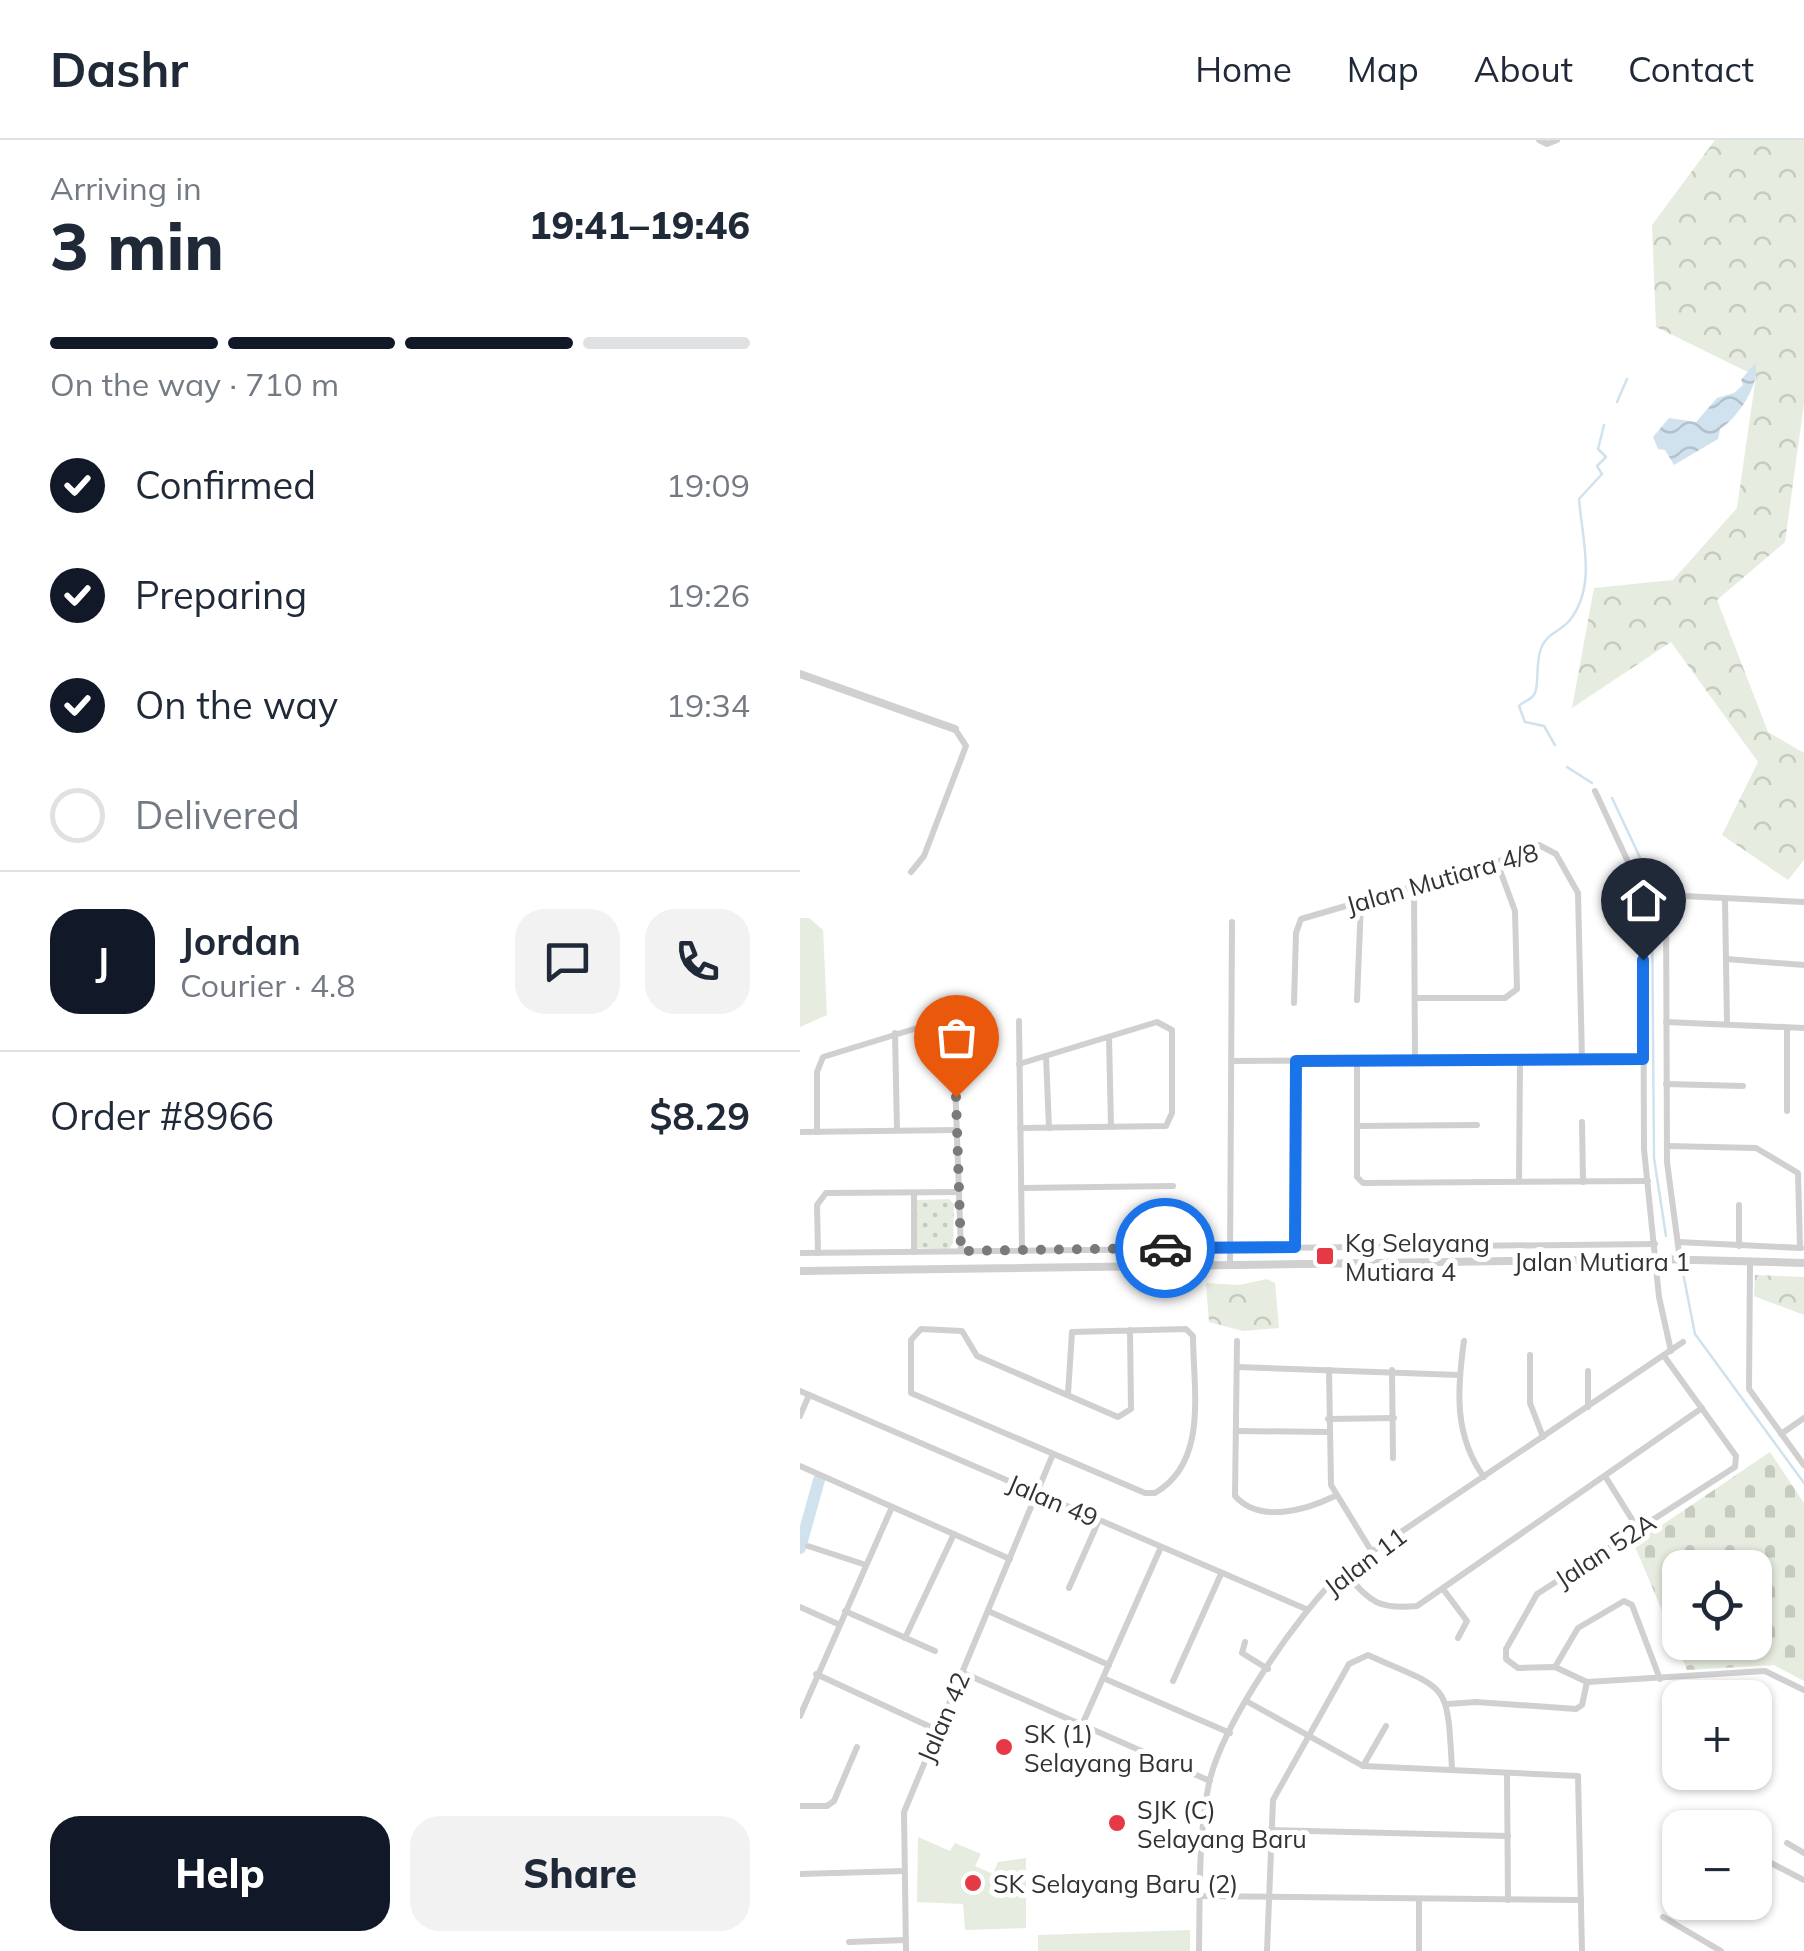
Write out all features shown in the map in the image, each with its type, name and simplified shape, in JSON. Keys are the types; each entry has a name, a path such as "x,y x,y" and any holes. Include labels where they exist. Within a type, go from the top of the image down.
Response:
{"street":[{"path":"1538,140 1547,144 1557,140"},
{"path":"800,674 955,729 966,746 924,856 911,872"},
{"path":"1344,1572 1373,1603 1392,1608 1417,1606 1702,1408 1667,1353 1659,1297 1648,1181 1642,894 1595,790"},
{"name":"Jalan Mutiara 4/8","path":"1294,1002 1298,923 1540,845 1549,846 1578,894 1582,1059"},
{"path":"1414,998 1505,998 1517,989 1515,911 1496,862"},
{"path":"1414,884 1415,1060"},
{"path":"1642,894 1804,902"},
{"path":"1666,896 1666,1146 1680,1260"},
{"path":"1726,898 1727,1024"},
{"path":"1357,1000 1361,902"},
{"path":"1230,1264 1232,922"},
{"path":"1726,960 1804,965"},
{"path":"817,1132 818,1062 825,1056 946,1020 955,1026 961,1251"},
{"path":"1018,1020 1022,1250"},
{"path":"1019,1064 1157,1022 1172,1030 1170,1122 1164,1127 1020,1128"},
{"path":"1666,1022 1804,1028"},
{"path":"1786,1028 1788,1111"},
{"path":"895,1033 897,1130"},
{"path":"1109,1037 1110,1127"},
{"path":"1046,1056 1049,1128"},
{"path":"1231,1061 1643,1059"},
{"path":"1519,1182 1520,1060"},
{"path":"1295,1247 1296,1061"},
{"path":"1357,1061 1357,1177 1363,1183 1648,1181"},
{"path":"1666,1084 1743,1086"},
{"path":"1582,1122 1583,1182"},
{"path":"1357,1126 1477,1124"},
{"path":"800,1132 957,1130"},
{"path":"1666,1146 1756,1148 1798,1173 1802,1248 1678,1242"},
{"path":"1021,1188 1173,1186"},
{"path":"818,1253 817,1205 826,1194 958,1192"},
{"path":"914,1194 914,1252"},
{"path":"1739,1246 1740,1206"},
{"path":"800,1253 1655,1244"},
{"name":"Jalan Mutiara 1","path":"800,1270 1657,1259 1804,1264"},
{"path":"1750,1262 1746,1374 1749,1389 1804,1465"},
{"path":"1068,1394 1070,1336 1076,1330 1186,1329 1193,1336 1194,1443 1161,1490 1146,1493 910,1393 911,1340 922,1330 962,1331 976,1356 1118,1417 1131,1409 1130,1330"},
{"path":"1237,1341 1235,1496 1246,1507 1291,1512 1336,1496"},
{"path":"1464,1341 1459,1374 1462,1437 1484,1478"},
{"name":"Jalan 11","path":"1199,1951 1210,1781 1230,1733 1306,1609 1344,1572 1372,1552 1683,1342"},
{"path":"1530,1355 1530,1403 1543,1437"},
{"path":"1238,1367 1459,1374"},
{"path":"1329,1370 1328,1472 1336,1496 1372,1552"},
{"path":"1392,1370 1393,1458"},
{"path":"1588,1370 1588,1407"},
{"name":"Jalan 49","path":"800,1391 1306,1609"},
{"path":"800,1416 809,1395"},
{"name":"Jalan 52A","path":"1702,1408 1736,1456 1734,1466 1537,1594 1506,1648 1506,1659 1518,1668 1555,1667 1587,1682 1765,1671 1804,1690"},
{"path":"1328,1418 1394,1418"},
{"path":"1781,1434 1804,1418"},
{"path":"1237,1431 1328,1432"},
{"name":"Jalan 42","path":"906,1951 904,1812 1052,1454"},
{"path":"800,1466 1010,1559"},
{"path":"1605,1476 1638,1529"},
{"path":"800,1716 892,1506"},
{"path":"1069,1588 1100,1520"},
{"path":"905,1638 954,1534"},
{"path":"808,1546 866,1565"},
{"path":"1082,1726 1160,1547"},
{"path":"1173,1681 1221,1574"},
{"path":"1443,1589 1468,1621 1458,1638"},
{"path":"1555,1667 1578,1628 1624,1601 1632,1605 1660,1679"},
{"path":"800,1607 838,1624"},
{"path":"988,1610 1109,1665"},
{"path":"844,1611 935,1651"},
{"path":"1244,1642 1242,1653 1268,1669"},
{"path":"1267,1951 1269,1830 1278,1785 1358,1657 1368,1655 1436,1686 1448,1704 1452,1769"},
{"path":"961,1672 1210,1781"},
{"path":"816,1674 938,1730"},
{"path":"1103,1678 1230,1733"},
{"path":"1448,1704 1476,1702 1576,1709 1582,1705 1587,1682"},
{"path":"800,1686 809,1690"},
{"path":"1248,1702 1363,1766 1578,1776 1582,1951"},
{"path":"1363,1766 1386,1726"},
{"path":"800,1806 827,1806 834,1801 857,1747"},
{"path":"1508,1772 1508,1900"},
{"path":"1269,1830 1508,1836"},
{"path":"1787,1843 1804,1853"},
{"path":"1772,1863 1804,1880"},
{"path":"800,1874 904,1871"},
{"path":"1200,1896 1580,1900"},
{"path":"1418,1899 1419,1951"},
{"path":"1668,1920 1722,1951"},
{"path":"848,1942 906,1940"}],"green space":[{"path":"1715,140 1804,140 1804,403 1785,542 1717,600 1768,732 1804,753 1804,860 1788,880 1722,835 1758,762 1671,642 1572,708 1594,588 1673,580 1737,508 1756,376 1656,327 1652,225"},
{"path":"800,918 809,918 823,930 827,1015 800,1027"},
{"path":"949,1199 954,1204 953,1243 949,1249 917,1248 917,1200"},
{"path":"1755,1275 1804,1277 1804,1315 1754,1296"},
{"path":"1267,1279 1275,1283 1279,1328 1243,1331 1209,1322 1206,1283 1239,1285"},
{"path":"1770,1452 1804,1503 1804,1681 1774,1665 1687,1670 1683,1660 1772,1660 1772,1550 1662,1550 1662,1611 1634,1544"},
{"path":"918,1837 950,1851 955,1843 981,1854 975,1866 993,1874 998,1862 1026,1858 1026,1928 965,1930 963,1904 917,1902"},
{"path":"1190,1930 1190,1951 1038,1951 1038,1935"}],"water":[{"path":"1755,363 1751,390 1740,409 1720,429 1718,439 1674,465 1665,450 1658,449 1653,437 1669,418 1696,422 1717,398 1734,393 1743,385 1741,380"}],"waterway":[{"path":"1617,402 1627,379"},
{"path":"1555,745 1544,726 1525,722 1519,706 1535,693 1542,646 1570,620 1583,592 1586,561 1579,499 1602,474 1597,466 1606,457 1598,449 1604,425"},
{"path":"1567,767 1592,783"},
{"path":"1612,798 1653,885"},
{"path":"1652,905 1654,1158 1666,1236"},
{"path":"1683,1273 1695,1334 1804,1483"},
{"path":"800,1548 819,1480"}],"way so far":[{"path":"956,1097 961,1251 1165,1248"}],"place":[{"name":"Kg Selayang Mutiara 4","path":"1325,1256"},
{"name":"SK (1) Selayang Baru","path":"1004,1747"},
{"name":"SJK (C) Selayang Baru","path":"1117,1823"},
{"name":"SK Selayang Baru (2)","path":"973,1883"}],"route":[{"path":"1165,1248 1295,1247 1296,1061 1643,1059 1643,960"}]}
